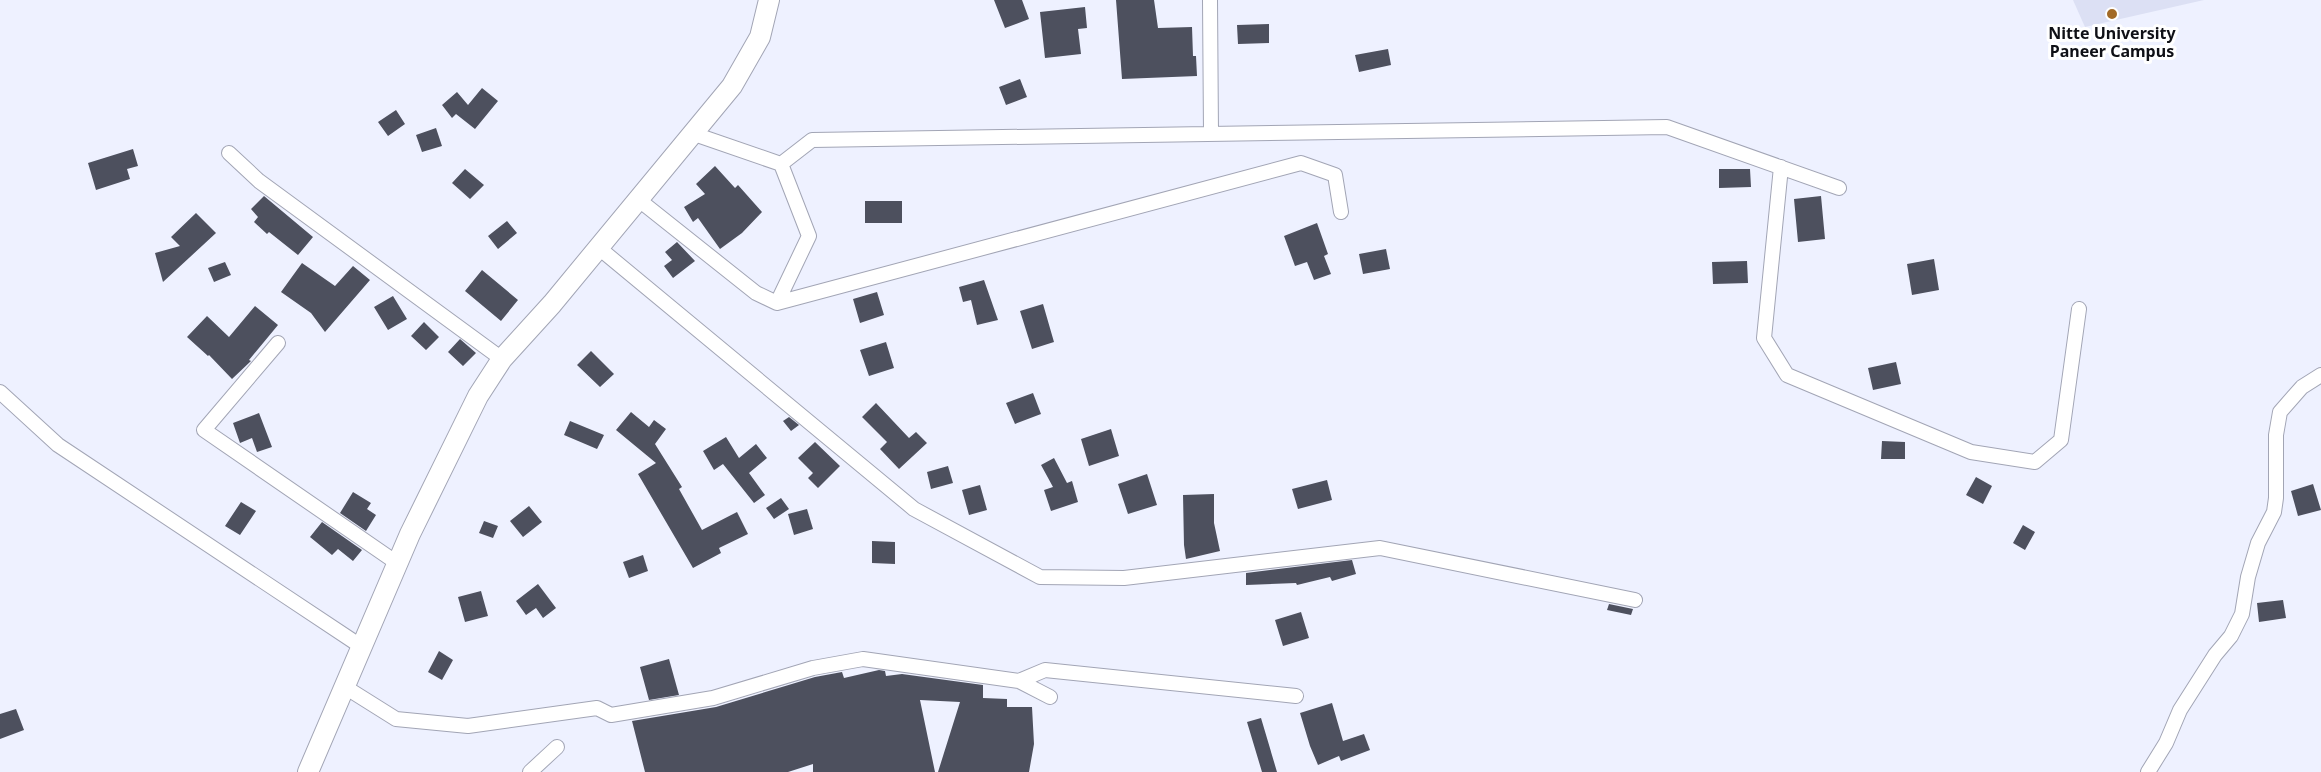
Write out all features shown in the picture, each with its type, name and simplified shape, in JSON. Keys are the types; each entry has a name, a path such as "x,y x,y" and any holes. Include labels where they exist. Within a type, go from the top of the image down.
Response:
{"main road":[{"path":"308,772 398,563 478,396 502,359 599,248 732,86 760,38 769,0"}],"street":[{"path":"1210,0 1211,133"},
{"path":"782,164 812,140 1666,127 1839,188"},
{"path":"694,134 782,164"},
{"path":"229,153 259,181 502,359"},
{"path":"639,200 756,293 777,303 1300,163 1335,174 1341,212"},
{"path":"777,303 809,236 782,164"},
{"path":"1781,167 1764,338 1787,375 1971,452 2035,462 2061,440 2079,309"},
{"path":"599,248 914,509 1040,577 1124,578 1380,548 1635,600"},
{"path":"278,343 204,430 398,563"},
{"path":"2148,772 2166,743 2180,710 2215,655 2231,636 2242,614 2248,577 2255,554 2274,512 2276,435 2280,412 2302,387 2321,375"},
{"path":"0,393 58,445 362,647"},
{"path":"345,687 396,719 468,726 597,708 611,715 713,698 813,668 863,659 1019,681 1050,697"},
{"path":"1019,681 1045,670 1296,696"},
{"path":"530,772 557,747"}],"shaded area":[{"name":"Nitte University Paneer Campus","path":"2073,0 2204,0 2085,27"}],"building":[{"path":"994,0 1022,0 1029,19 1005,28"},
{"path":"1116,0 1154,0 1158,28 1192,27 1193,56 1196,56 1197,76 1122,79"},
{"path":"1085,7 1087,28 1078,29 1081,54 1045,58 1040,12"},
{"path":"1269,24 1269,43 1238,44 1237,25"},
{"path":"1388,49 1391,65 1359,72 1355,55"},
{"path":"1020,79 1027,97 1006,105 999,87"},
{"path":"482,88 498,101 475,129 456,114 452,118 442,105 457,92 468,105"},
{"path":"396,110 405,124 388,136 378,122"},
{"path":"436,128 442,146 422,152 416,135"},
{"path":"133,149 138,166 127,169 130,179 96,190 88,163"},
{"path":"715,166 735,188 738,185 762,212 742,233 720,249 698,218 693,222 684,207 705,194 696,184"},
{"path":"465,169 484,185 470,199 452,183"},
{"path":"1719,169 1750,169 1751,187 1719,188"},
{"path":"264,196 313,237 298,255 269,232 267,234 254,222 258,217 251,209"},
{"path":"1821,196 1825,239 1798,242 1794,199"},
{"path":"865,201 902,201 902,223 865,223"},
{"path":"196,213 216,233 163,282 155,253 180,246 171,237"},
{"path":"507,221 517,233 498,249 488,236"},
{"path":"1317,223 1328,254 1324,256 1331,274 1314,280 1307,262 1295,266 1284,236"},
{"path":"677,242 695,261 673,278 664,266 672,260 665,252"},
{"path":"1386,249 1390,269 1363,274 1359,254"},
{"path":"1934,259 1939,290 1912,295 1907,264"},
{"path":"1747,261 1748,283 1713,284 1712,262"},
{"path":"225,262 231,275 214,282 208,268"},
{"path":"302,263 335,286 353,266 370,280 325,332 311,313 281,292"},
{"path":"482,270 518,300 501,321 465,291"},
{"path":"984,280 998,320 977,325 971,300 963,302 959,287"},
{"path":"877,292 884,315 860,323 853,299"},
{"path":"393,296 407,319 388,330 374,307"},
{"path":"1043,304 1054,342 1032,349 1020,311"},
{"path":"255,306 278,325 249,360 251,361 232,379 209,355 187,337 207,316 229,337"},
{"path":"424,322 439,337 426,350 411,336"},
{"path":"460,339 476,353 463,366 448,352"},
{"path":"886,342 894,368 869,376 860,350"},
{"path":"591,351 614,374 600,387 577,365"},
{"path":"1896,362 1901,384 1873,390 1868,368"},
{"path":"1033,393 1041,414 1015,424 1006,403"},
{"path":"876,403 909,438 916,432 927,443 899,469 880,449 887,442 862,417"},
{"path":"631,412 649,427 654,420 666,429 655,444 682,487 679,489 702,530 737,512 748,534 719,548 721,553 693,568 638,474 656,463 616,430"},
{"path":"259,413 272,447 257,452 252,438 240,443 233,423"},
{"path":"789,417 799,425 791,431 783,421"},
{"path":"570,421 604,435 597,449 564,435"},
{"path":"1111,429 1119,456 1089,466 1081,439"},
{"path":"726,437 739,458 756,444 767,458 749,473 765,495 754,503 723,464 714,470 703,451"},
{"path":"1882,441 1905,442 1905,459 1881,459"},
{"path":"815,442 840,466 818,488 808,478 813,473 798,458"},
{"path":"1054,458 1067,483 1072,481 1078,502 1051,511 1044,490 1053,487 1041,465"},
{"path":"948,466 953,483 931,489 927,472"},
{"path":"1147,474 1157,505 1128,514 1118,484"},
{"path":"1976,477 1992,486 1983,504 1966,495"},
{"path":"1327,480 1332,500 1298,509 1292,489"},
{"path":"2313,484 2321,510 2298,516 2291,491"},
{"path":"980,485 987,510 969,515 962,490"},
{"path":"353,492 371,503 367,509 376,515 366,531 340,513"},
{"path":"1214,494 1214,523 1220,551 1186,559 1183,495"},
{"path":"781,498 789,509 774,519 766,508"},
{"path":"241,502 256,511 240,535 225,526"},
{"path":"529,506 542,522 523,537 510,521"},
{"path":"807,509 813,529 794,535 788,514"},
{"path":"484,521 498,526 493,538 479,533"},
{"path":"322,522 362,550 353,561 338,549 332,555 310,537"},
{"path":"2023,525 2035,532 2025,550 2013,543"},
{"path":"872,541 895,542 895,564 872,563"},
{"path":"643,555 648,571 629,578 623,562"},
{"path":"1352,560 1356,574 1332,581 1330,577 1297,585 1296,583 1246,585 1246,573"},
{"path":"538,584 556,608 543,618 536,608 526,615 516,601"},
{"path":"481,591 488,616 465,622 458,597"},
{"path":"2283,600 2286,618 2259,622 2257,603"},
{"path":"1609,604 1633,609 1631,615 1607,610"},
{"path":"1301,612 1309,638 1283,646 1275,620"},
{"path":"439,651 453,660 442,680 428,672"},
{"path":"669,659 679,695 649,700 640,667"},
{"path":"879,670 885,671 886,676 902,674 983,685 983,698 1007,699 1007,707 1032,707 1034,744 1029,772 938,772 960,702 920,700 935,772 813,772 813,764 788,772 645,772 632,721 716,707 815,677 842,672 844,678"},
{"path":"1332,703 1343,741 1364,734 1370,750 1341,761 1339,756 1318,765 1300,713"},
{"path":"16,709 24,730 0,739 0,714"},
{"path":"1261,718 1277,772 1262,772 1247,722"}],"place":[{"name":"Nitte University Paneer Campus","path":"2112,14"}]}
